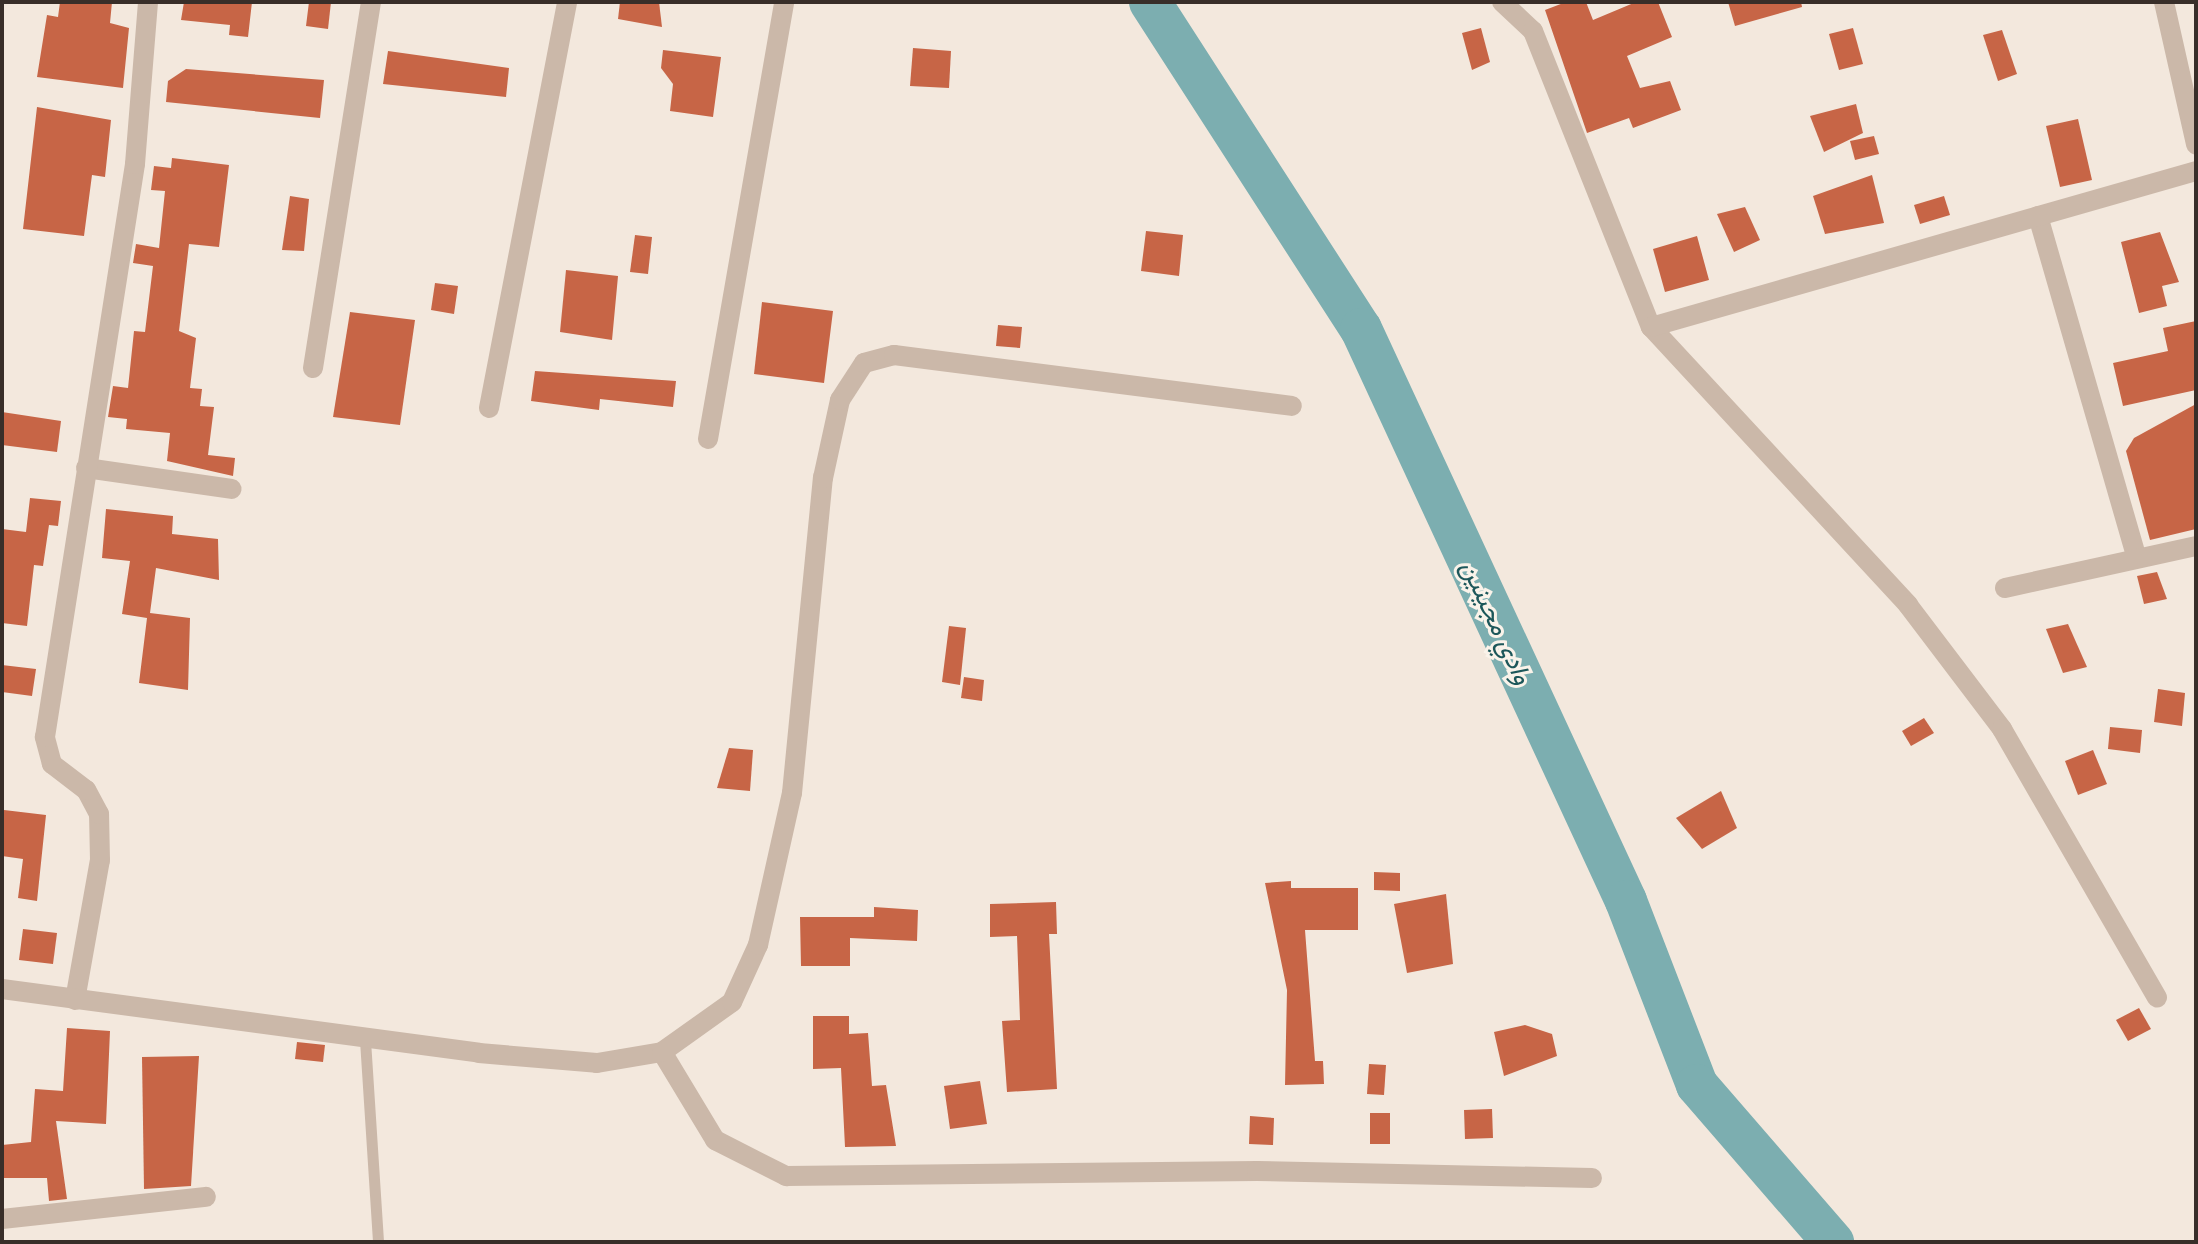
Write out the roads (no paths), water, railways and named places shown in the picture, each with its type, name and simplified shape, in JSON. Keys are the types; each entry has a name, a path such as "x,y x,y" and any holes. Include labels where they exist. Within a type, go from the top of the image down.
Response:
{"street":[{"path":"75,1000 100,860 99,814 86,790 52,764 45,737 135,164 148,2"},
{"path":"313,368 371,2"},
{"path":"489,408 567,2"},
{"path":"708,439 784,2"},
{"path":"1508,7 1534,2"},
{"path":"2164,2 2196,144"},
{"path":"1508,7 1533,31 1651,327 1908,605 1993,717 2157,997"},
{"path":"1651,327 2196,171"},
{"path":"2038,216 2137,558"},
{"path":"2,989 365,1040 597,1063 662,1052 732,1002 758,945 792,793 823,478 840,400 864,363 894,355 1292,406"},
{"path":"86,468 231,489"},
{"path":"2005,588 2196,546"},
{"path":"662,1052 715,1140 786,1176 1257,1171 1592,1178"},
{"path":"2,1219 206,1197"}],"lane":[{"path":"365,1040 378,1242"}],"waterway":[{"name":"وادي مجينين","path":"1150,2 1361,329 1626,901 1697,1085 1833,1242"}]}
